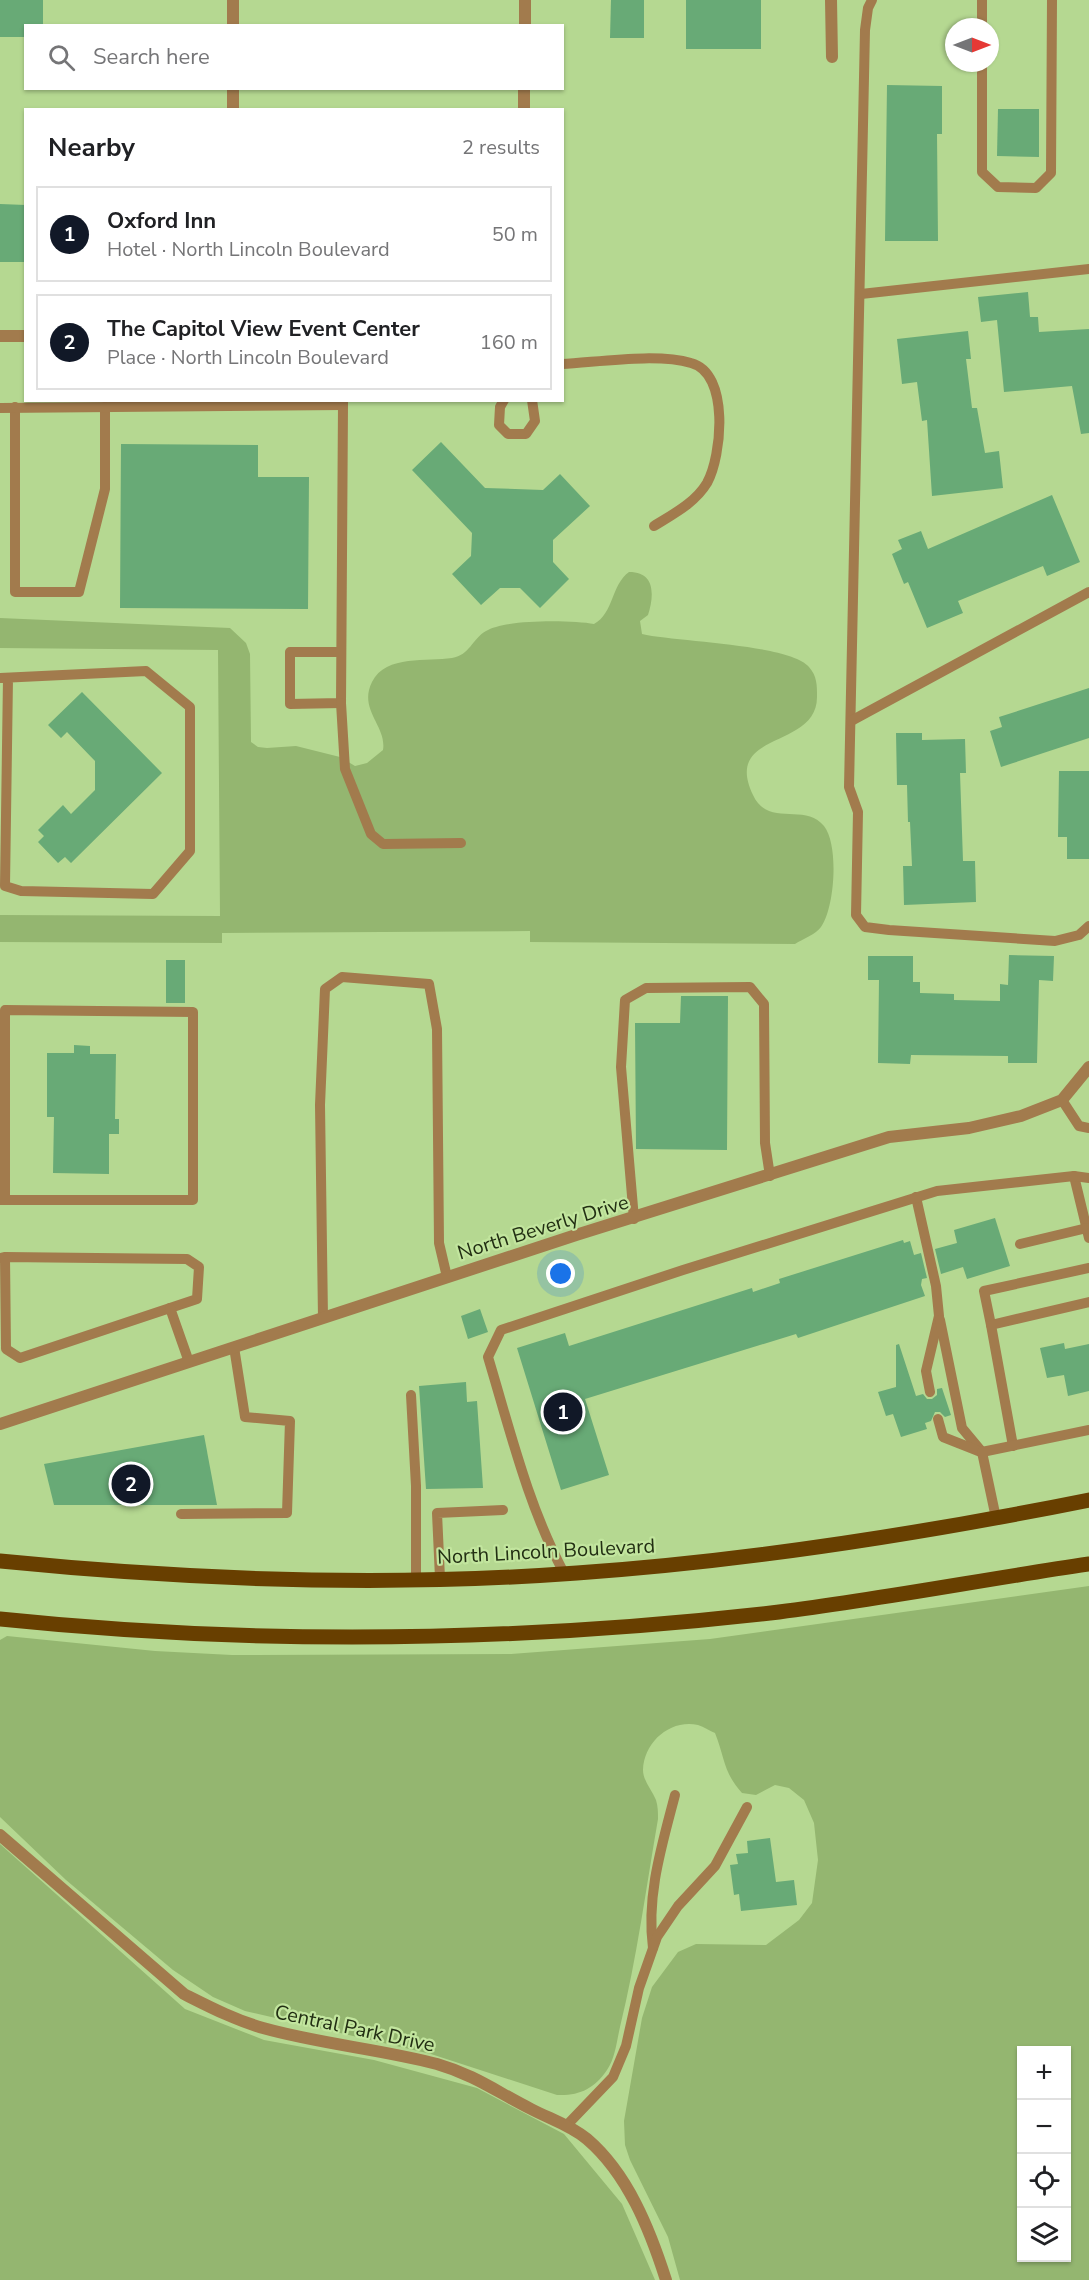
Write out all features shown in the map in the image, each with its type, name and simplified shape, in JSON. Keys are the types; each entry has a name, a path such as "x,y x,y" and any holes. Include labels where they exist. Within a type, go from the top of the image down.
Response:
{"main road":[{"name":"North Lincoln Boulevard","path":"0,1561 155,1574 416,1578 564,1574 750,1557 996,1518 1089,1500"},
{"path":"0,1619 148,1633 413,1637 517,1634 612,1628 780,1612 1089,1564"}],"street":[{"path":"233,0 233,24"},
{"path":"525,0 525,24"},
{"path":"831,0 832,57"},
{"path":"233,90 233,108"},
{"path":"524,90 524,108"},
{"path":"0,336 24,336"},
{"name":"North Beverly Drive","path":"0,1424 447,1277 889,1137 969,1128 1021,1116 1062,1100 1087,1073"},
{"name":"Central Park Drive","path":"0,1835 184,1994 218,2012 263,2028 437,2064 483,2080 531,2109 567,2125 603,2156 623,2183 640,2212 666,2280"}],"lane":[{"path":"872,0 868,8 865,30 849,787 858,812 856,915 865,927 1055,941 1079,934 1089,926"},
{"path":"982,0 982,18"},
{"path":"982,72 982,172 998,187 1036,188 1051,173 1052,0"},
{"path":"861,294 1089,269"},
{"path":"564,364 665,359 693,363 709,375 717,398 720,428 716,460 706,483 691,502 654,526"},
{"path":"503,402 498,425 508,434 518,435 526,434 535,420 532,402"},
{"path":"0,408 343,403 340,703 345,769 371,834 383,844 461,843"},
{"path":"15,407 15,592 79,592 105,489 105,407"},
{"path":"851,721 1089,592"},
{"path":"340,703 290,704 290,652 342,652"},
{"path":"146,671 190,707 190,851 153,894 21,891 2,886 4,678 146,671"},
{"path":"322,1318 320,1105 326,990 342,978 429,984 437,1029 439,1243 447,1277"},
{"path":"634,1219 621,1067 625,1000 646,988 750,987 764,1004 765,1143 770,1176"},
{"path":"5,1010 193,1012 193,1200 2,1200 2,1061 5,1010"},
{"path":"1062,1100 1079,1126 1089,1128"},
{"path":"564,1574 548,1545 530,1496 488,1357 501,1330 937,1191 1074,1176 1089,1178"},
{"path":"1020,1244 1088,1233 1074,1176"},
{"path":"916,1197 936,1286 939,1316 962,1428 982,1452 996,1518"},
{"path":"3,1257 187,1259 199,1266 197,1299 20,1358 6,1349 3,1257"},
{"path":"1013,1446 984,1291 1089,1268"},
{"path":"991,1325 1089,1302"},
{"path":"170,1308 189,1362"},
{"path":"930,1392 926,1371 939,1316"},
{"path":"181,1514 287,1513 290,1421 244,1417 234,1347"},
{"path":"411,1395 416,1486 416,1578"},
{"path":"938,1419 943,1437 982,1452 1089,1430"},
{"path":"440,1578 437,1513 503,1510"},
{"path":"653,1949 650,1924 657,1862 675,1795"},
{"path":"567,2125 613,2077 626,2046 639,1988 657,1937 678,1906 715,1866 747,1807"}],"green space":[{"path":"629,572 644,576 651,586 648,615 640,621 642,634 780,653 798,659 814,674 817,697 813,714 803,726 760,749 750,760 747,774 753,795 760,805 777,813 816,819 829,835 833,861 832,891 826,918 816,932 795,944 530,942 530,931 222,933 222,943 0,942 0,915 220,916 218,650 0,648 0,618 230,628 246,643 250,654 251,742 258,747 267,748 296,746 340,757 355,766 367,763 383,750 381,733 368,701 372,682 378,673 397,663 458,656 463,654 486,631 508,624 555,621 594,624 601,619 619,584"},
{"path":"1089,1586 1089,2280 680,2280 668,2237 630,2160 625,2145 624,2121 642,2018 652,1987 678,1952 696,1944 766,1945 799,1920 812,1903 818,1860 814,1823 804,1800 789,1788 775,1785 756,1795 742,1793 731,1778 715,1733 698,1725 688,1724 669,1729 653,1742 648,1750 643,1774 656,1800 658,1819 626,2001 610,2066 591,2087 572,2094 557,2095 431,2054 245,2011 213,1997 173,1970 66,1880 0,1817 0,1640 7,1636 155,1651 232,1655 511,1654 710,1639"},
{"path":"0,1844 185,2009 264,2040 374,2060 477,2088 564,2134 622,2204 655,2280 0,2280"}],"building":[{"path":"0,0 43,0 43,24 24,24 24,37 0,37"},
{"path":"611,0 644,0 644,38 610,38"},
{"path":"686,0 761,0 761,49 686,49"},
{"path":"887,85 942,86 942,134 937,134 938,241 885,241"},
{"path":"998,109 1039,109 1039,157 997,156"},
{"path":"0,204 24,205 24,262 0,262"},
{"path":"1028,292 1030,317 1038,317 1039,332 1089,329 1089,433 1081,434 1072,386 1004,392 997,320 981,322 978,297"},
{"path":"968,331 971,359 966,359 972,408 977,408 985,453 999,451 1003,488 932,496 927,420 922,421 917,382 902,384 897,339"},
{"path":"441,442 485,488 543,490 560,474 590,506 553,540 553,562 569,579 540,608 520,588 500,588 481,605 452,574 471,556 472,533 412,470"},
{"path":"121,444 258,445 258,477 309,477 308,609 120,608"},
{"path":"1052,495 1080,562 1047,576 1043,566 958,601 963,613 927,628 908,582 904,584 892,554 902,549 898,540 921,531 928,549"},
{"path":"1089,688 1089,738 1001,767 990,731 1002,727 999,717"},
{"path":"82,692 162,773 71,863 65,857 58,863 38,842 44,836 38,830 63,805 71,814 95,790 95,761 67,732 61,738 48,725"},
{"path":"896,733 922,733 922,740 965,739 966,773 960,773 963,861 975,861 976,902 904,905 903,866 912,866 910,822 908,822 907,785 897,785"},
{"path":"1059,771 1089,771 1089,859 1067,859 1067,837 1058,837"},
{"path":"1009,955 1054,956 1053,981 1039,980 1037,1063 1008,1063 1008,1056 911,1055 910,1064 878,1063 879,980 868,980 868,956 913,956 913,982 920,982 920,993 954,994 954,1000 1000,1001 1000,984 1008,985"},
{"path":"166,960 185,960 185,1003 166,1003"},
{"path":"681,996 728,996 727,1150 636,1149 635,1023 680,1023"},
{"path":"74,1045 90,1046 90,1054 116,1054 115,1119 119,1119 119,1134 109,1134 109,1174 53,1173 54,1117 47,1117 47,1053 74,1053"},
{"path":"995,1218 1010,1266 967,1279 963,1267 941,1274 935,1249 957,1243 954,1230"},
{"path":"903,1240 904,1243 910,1241 914,1255 921,1253 927,1278 922,1279 921,1285 925,1296 798,1338 796,1334 585,1399 609,1475 561,1490 517,1348 565,1333 569,1346 752,1288 753,1292 780,1283 779,1279"},
{"path":"480,1309 488,1332 468,1339 461,1316"},
{"path":"1064,1343 1065,1349 1089,1344 1089,1391 1068,1396 1064,1375 1047,1378 1040,1348"},
{"path":"899,1344 916,1396 923,1394 927,1399 932,1399 937,1395 937,1389 942,1388 951,1415 945,1417 940,1412 935,1412 931,1421 925,1423 927,1429 901,1437 893,1414 886,1416 878,1392 896,1387 896,1345"},
{"path":"466,1382 467,1402 477,1401 483,1488 426,1489 419,1386"},
{"path":"204,1435 217,1505 54,1505 44,1464"},
{"path":"770,1838 776,1882 794,1880 797,1905 741,1911 739,1894 734,1895 730,1865 738,1864 736,1854 748,1853 747,1841"}],"place":[{"name":"Oxford Inn","path":"563,1412"},
{"name":"The Capitol View Event Center","path":"131,1484"}]}
